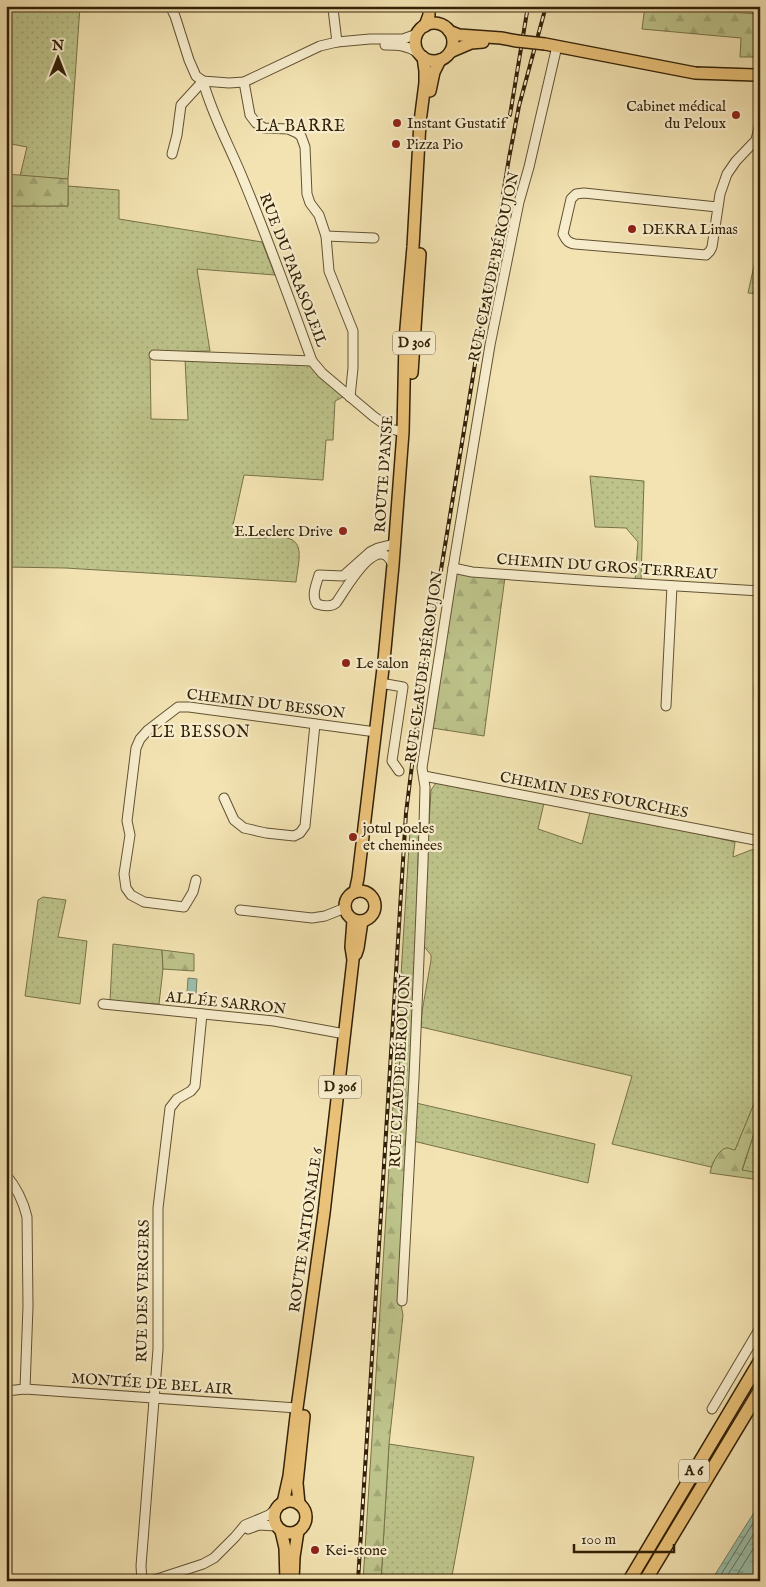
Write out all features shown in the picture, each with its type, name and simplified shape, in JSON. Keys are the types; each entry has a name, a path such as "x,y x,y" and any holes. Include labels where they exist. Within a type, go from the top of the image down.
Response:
{"highway":[{"name":"A 6","path":"629,1581 760,1361"},
{"name":"A 6","path":"646,1581 760,1390"}],"main road":[{"path":"429,6 429,15 415,43 420,55 434,61 471,43 515,41"},
{"path":"436,6 436,11 452,42 445,56"},
{"path":"421,30 430,24 445,28 459,35 501,38 551,45 695,73 758,75"},
{"name":"ROUTE D'ANSE","path":"360,892 358,878 376,732 393,565 420,122 425,83 425,71 420,55"},
{"name":"ROUTE D'ANSE","path":"360,892 399,563 419,272 427,122 434,72 445,56"},
{"path":"360,892 372,897 376,907 372,917 358,921 350,917 345,908 347,898 360,892"},
{"name":"ROUTE NATIONALE 6","path":"280,1505 289,1476 324,1213 353,960 358,948 358,921"},
{"name":"D 306","path":"299,1504 297,1483 322,1263 324,1213"},
{"path":"279,1529 290,1533 298,1530 304,1524 304,1511 299,1504 289,1501 280,1505 274,1516 285,1548 286,1581"},
{"path":"293,1581 298,1530"}],"street":[{"name":"RUE DU PARASOLEIL","path":"170,6 192,68 196,76 203,81 208,100 255,208 312,361 350,397 391,430 402,432"},
{"path":"331,6 333,8 337,42"},
{"path":"347,42 370,39 403,39 421,30"},
{"path":"172,154 181,105 203,81 244,82 305,52 337,42 403,45 410,47 420,55"},
{"name":"RUE CLAUDE BÉROUJON","path":"402,1301 415,1069 423,863 425,787 422,768 490,345 551,45"},
{"path":"244,82 250,115 256,123 264,128 288,130 301,136 306,147 307,194 310,203 319,214 326,236 329,271 353,332 350,397"},
{"path":"717,207 584,193 576,194 571,199 563,234 566,240 575,244 706,256 712,247 717,207 727,174 736,161 756,140 760,123"},
{"path":"326,236 374,238"},
{"path":"154,355 312,361"},
{"path":"393,565 390,558 384,554 378,554 365,563 343,594 332,605 316,604 314,600 319,576 343,576 370,552 394,544"},
{"name":"CHEMIN DU GROS TERREAU","path":"453,568 491,573 760,591"},
{"path":"666,706 672,586"},
{"path":"386,684 403,688 392,761 399,771"},
{"name":"CHEMIN DU BESSON","path":"196,880 193,892 184,907 144,902 131,895 126,888 124,874 130,835 127,821 136,748 140,739 148,730 178,707 189,707 376,732"},
{"path":"224,798 234,820 244,828 294,836 300,833 305,826 315,724"},
{"name":"CHEMIN DES FOURCHES","path":"424,776 760,842"},
{"path":"240,910 312,918 325,916 345,908"},
{"name":"ALLÉE SARRON","path":"103,1004 274,1021 345,1034"},
{"name":"RUE DES VERGERS","path":"142,1581 141,1566 158,1348 158,1208 170,1108 177,1099 191,1091 195,1086 202,1014"},
{"path":"6,1174 24,1202 27,1217 28,1306 25,1389"},
{"path":"712,1409 760,1328"},
{"name":"MONTÉE DE BEL AIR","path":"6,1391 25,1389 297,1408"},
{"path":"151,1581 203,1564 214,1558 246,1525 269,1515 280,1505"},
{"path":"235,1537 254,1526 279,1529"}],"green space":[{"path":"6,6 80,6 68,179 20,176 27,147 6,143"},
{"path":"650,7 760,14 760,57 740,57 741,38 642,29 644,13"},
{"path":"6,174 68,179 68,206 6,206"},
{"path":"68,186 119,190 119,219 262,242 275,275 197,269 210,351 150,352 151,419 188,420 185,359 308,362 343,397 335,401 333,440 326,440 323,480 244,475 233,525 240,535 246,538 283,537 296,543 299,551 299,562 296,582 65,568 6,567 6,206 68,206"},
{"path":"760,238 760,294 748,293"},
{"path":"590,476 644,481 641,581 635,580 638,542 626,528 595,527"},
{"path":"457,572 505,577 484,736 432,728"},
{"path":"436,783 544,803 538,829 582,844 590,812 735,842 733,857 751,850 760,849 760,1089 735,1151 722,1150 711,1167 612,1144 632,1076 421,1027 431,960 431,955 422,944 431,790"},
{"path":"419,829 414,1004 409,1005 393,1104 410,830"},
{"path":"43,897 66,900 58,937 87,941 80,1004 25,996 38,900"},
{"path":"113,944 162,950 163,969 159,1004 110,1001"},
{"path":"162,950 194,954 194,971 163,969"},
{"path":"409,1004 414,1004 400,1300 403,1315 389,1444 381,1581 363,1581 393,1104"},
{"path":"760,1089 760,1115 742,1170 760,1173 760,1180 710,1173 721,1151 727,1148 735,1150"},
{"path":"416,1103 595,1144 588,1183 413,1141"},
{"path":"760,1115 760,1173 742,1171"},
{"path":"389,1444 474,1457 451,1581 381,1581"}],"water":[{"path":"760,660 760,703 754,698 754,686"},
{"path":"188,978 197,979 196,994 187,992"},
{"path":"760,1503 760,1581 711,1581"}],"railway":[{"path":"510,115 528,6"},
{"path":"358,1581 406,813 422,685 509,158 519,106 546,6"}],"place":[{"name":"Cabinet médical du Peloux","path":"736,115"},
{"name":"Instant Gustatif","path":"397,123"},
{"name":"Pizza Pio","path":"396,144"},
{"name":"DEKRA Limas","path":"632,229"},
{"name":"E.Leclerc Drive","path":"343,531"},
{"name":"Le salon","path":"346,663"},
{"name":"jotul poeles et cheminees","path":"353,837"},
{"name":"Kei-stone","path":"315,1550"}],"district":[{"name":"LA BARRE","path":"301,127"},
{"name":"LE BESSON","path":"201,733"}]}
